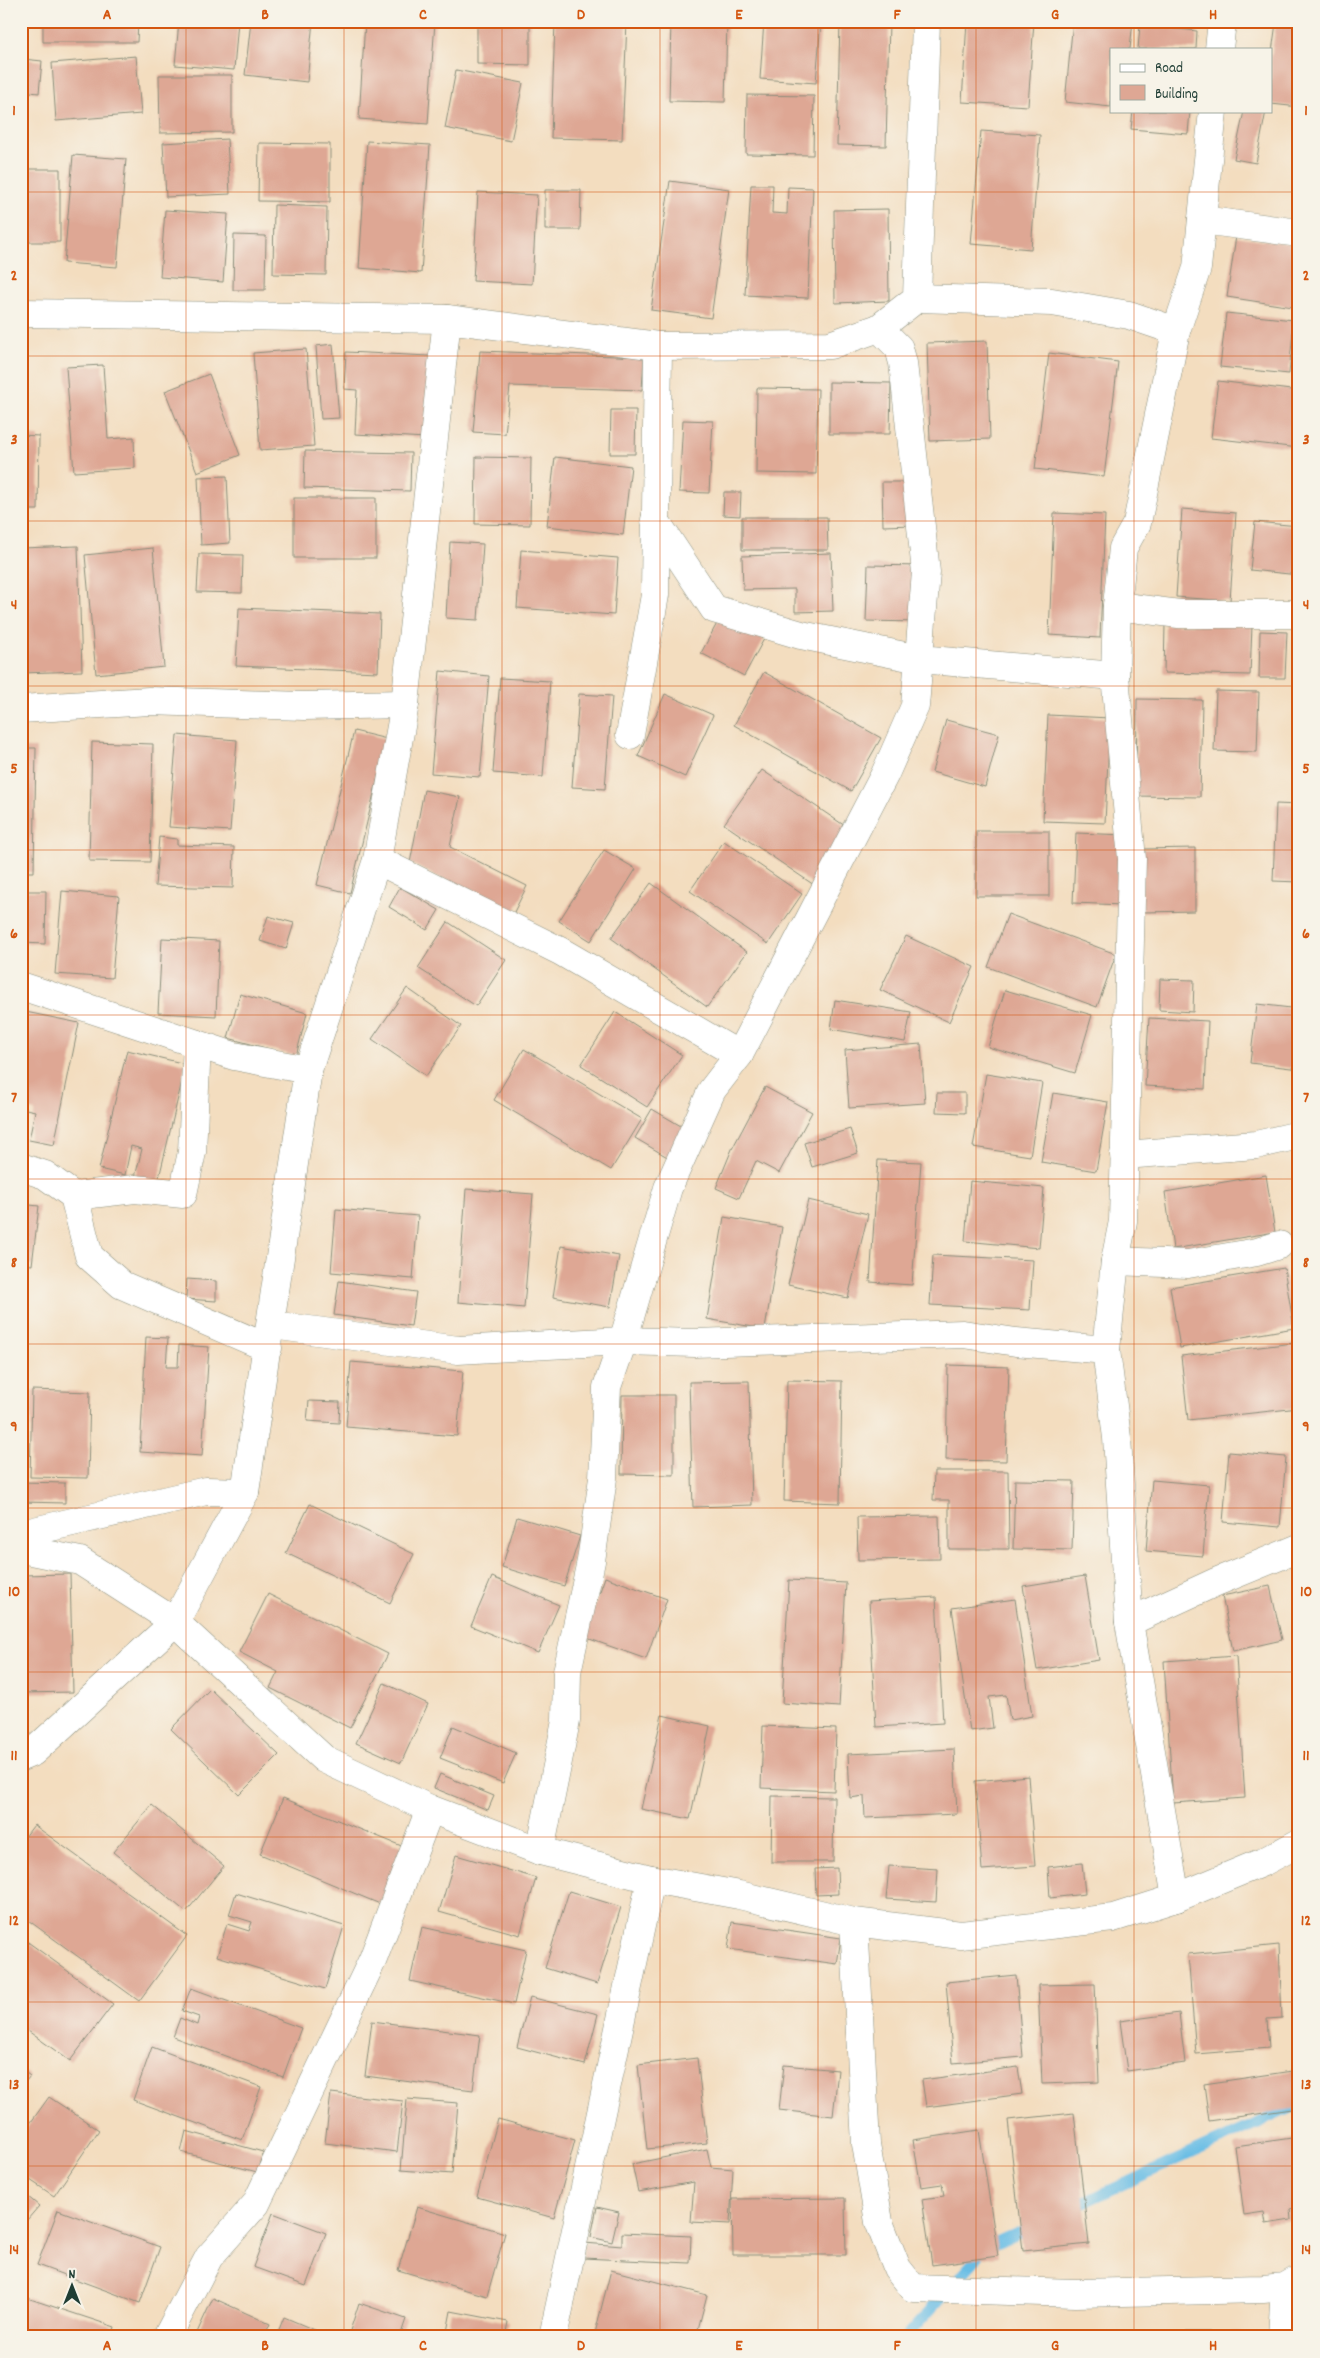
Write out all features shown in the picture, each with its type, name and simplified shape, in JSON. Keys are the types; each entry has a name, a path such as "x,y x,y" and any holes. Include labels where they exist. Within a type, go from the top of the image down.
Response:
{"street":[{"path":"917,298 926,21"},
{"path":"1219,48 1222,21"},
{"path":"1176,1898 1129,1622 1118,1438 1106,1350 1114,1261 1123,1221 1124,1155 1129,1064 1132,859 1115,676 1117,606 1123,548 1137,523 1176,331 1198,268 1213,112"},
{"path":"1202,220 1299,233"},
{"path":"21,313 447,319 658,346 830,345 879,328 917,298 1052,302 1129,315 1176,331"},
{"path":"21,1758 33,1752 174,1622 245,1492 270,1337 308,1070 377,860 405,704 447,319"},
{"path":"540,1851 566,1721 567,1672 591,1562 603,1478 607,1387 623,1341 668,1188 712,1090 739,1054 892,757 915,706 926,572 904,363 899,348 879,328"},
{"path":"630,735 655,595 658,346"},
{"path":"655,520 714,609 801,635 919,659 1115,676"},
{"path":"1117,606 1179,614 1299,614"},
{"path":"21,709 149,701 304,706 405,704"},
{"path":"377,860 560,951 739,1054"},
{"path":"21,986 234,1056 308,1070"},
{"path":"74,1196 134,1189 183,1194 192,1152 197,1044"},
{"path":"1124,1155 1256,1145 1299,1135"},
{"path":"21,1167 45,1175 74,1196 89,1256 122,1285 270,1337 458,1350 623,1341 695,1343 963,1334 1016,1342 1106,1350"},
{"path":"1114,1261 1188,1264 1257,1252 1279,1245"},
{"path":"21,1534 206,1491 245,1492"},
{"path":"1129,1622 1216,1582 1299,1548"},
{"path":"21,1549 80,1561 174,1622 324,1759 430,1809 540,1851 651,1879 740,1895 854,1922 960,1935 1113,1918 1176,1898 1263,1862 1299,1843"},
{"path":"167,2337 209,2257 256,2204 373,1959 430,1809"},
{"path":"553,2337 651,1879"},
{"path":"854,1922 866,2144 879,2222 897,2268 914,2288 1076,2293 1292,2283 1282,2337"}],"building":[{"path":"43,21 138,21 137,42 43,42"},
{"path":"179,21 238,21 234,70 175,65"},
{"path":"251,21 313,21 307,82 245,75"},
{"path":"365,21 435,21 428,124 359,119"},
{"path":"477,21 530,21 530,65 477,64"},
{"path":"555,21 627,21 622,140 551,138"},
{"path":"671,21 727,21 725,102 669,101"},
{"path":"764,21 821,21 816,83 760,79"},
{"path":"840,21 889,21 886,146 837,145"},
{"path":"967,21 1034,21 1028,106 962,102"},
{"path":"1073,21 1133,21 1130,48 1110,48 1110,107 1065,102"},
{"path":"1276,23 1299,26 1299,107 1272,104 1272,52"},
{"path":"1140,25 1197,31 1196,48 1138,48"},
{"path":"136,56 141,114 56,121 52,63"},
{"path":"23,59 42,61 39,93 21,91"},
{"path":"456,70 523,83 511,141 445,128"},
{"path":"159,75 232,75 232,132 160,133"},
{"path":"747,95 814,96 813,155 746,154"},
{"path":"1133,112 1190,112 1188,134 1131,129"},
{"path":"1244,112 1266,112 1256,163 1234,159"},
{"path":"981,131 1040,135 1031,249 971,244"},
{"path":"227,139 230,194 166,197 163,143"},
{"path":"367,141 430,145 421,273 359,268"},
{"path":"259,143 330,144 330,202 258,201"},
{"path":"73,155 126,159 117,267 64,263"},
{"path":"25,169 60,169 60,242 24,242"},
{"path":"670,181 729,189 711,318 651,310"},
{"path":"751,185 773,185 772,213 787,214 788,187 813,188 808,298 745,295"},
{"path":"545,190 581,190 580,230 545,230"},
{"path":"478,192 537,195 532,284 473,281"},
{"path":"274,205 327,207 326,275 273,274"},
{"path":"888,209 889,301 835,303 834,210"},
{"path":"165,210 228,214 223,282 160,277"},
{"path":"234,235 266,236 265,290 233,290"},
{"path":"1236,236 1299,245 1299,308 1227,297"},
{"path":"1226,313 1294,320 1289,374 1220,367"},
{"path":"987,341 990,439 930,441 927,343"},
{"path":"333,344 339,418 321,419 316,346"},
{"path":"306,349 314,446 260,450 253,353"},
{"path":"480,351 644,357 642,390 510,386 505,434 473,432"},
{"path":"346,352 429,356 426,438 355,434 357,390 344,389"},
{"path":"1049,353 1118,362 1104,477 1035,469"},
{"path":"103,365 108,439 134,437 135,468 74,472 66,367"},
{"path":"209,374 240,455 197,472 165,391"},
{"path":"1218,381 1299,391 1299,448 1211,438"},
{"path":"829,382 891,383 890,434 829,434"},
{"path":"757,388 818,389 816,474 756,473"},
{"path":"611,410 636,410 635,454 610,454"},
{"path":"683,420 713,421 709,493 679,492"},
{"path":"21,435 39,436 38,510 21,510"},
{"path":"305,451 411,453 410,491 304,488"},
{"path":"476,457 531,458 530,525 475,524"},
{"path":"555,457 631,466 623,535 547,526"},
{"path":"227,476 230,543 201,545 198,477"},
{"path":"882,482 914,482 915,525 883,526"},
{"path":"724,492 741,492 740,516 723,515"},
{"path":"294,498 376,498 376,558 294,558"},
{"path":"1182,509 1236,513 1230,601 1176,597"},
{"path":"1054,513 1105,515 1100,638 1049,635"},
{"path":"742,517 827,517 828,550 742,550"},
{"path":"1255,522 1299,526 1299,575 1250,570"},
{"path":"450,542 483,544 478,620 446,618"},
{"path":"78,546 82,671 21,673 21,548"},
{"path":"153,548 164,667 96,674 85,555"},
{"path":"521,550 618,558 614,615 517,608"},
{"path":"831,553 833,611 795,612 795,589 743,590 742,556"},
{"path":"199,554 243,555 242,593 197,592"},
{"path":"868,565 920,566 919,622 866,621"},
{"path":"239,608 380,614 378,672 236,666"},
{"path":"721,616 764,639 744,676 701,653"},
{"path":"1165,624 1252,626 1250,675 1164,673"},
{"path":"1260,631 1287,632 1285,678 1259,678"},
{"path":"440,671 489,676 480,777 431,773"},
{"path":"764,672 881,738 851,791 734,725"},
{"path":"500,678 550,681 543,777 493,773"},
{"path":"1216,691 1259,692 1257,752 1214,751"},
{"path":"579,694 612,696 605,789 572,787"},
{"path":"665,694 713,715 685,777 638,756"},
{"path":"1137,699 1202,700 1200,797 1136,796"},
{"path":"1048,715 1110,718 1105,823 1043,821"},
{"path":"946,720 999,734 985,787 932,772"},
{"path":"354,731 387,739 350,893 317,885"},
{"path":"177,735 237,740 230,831 169,827"},
{"path":"92,742 153,744 150,862 89,861"},
{"path":"21,748 36,748 34,872 21,872"},
{"path":"762,770 851,830 814,885 724,824"},
{"path":"424,790 460,797 450,847 527,886 513,914 410,863"},
{"path":"1276,804 1299,805 1299,882 1273,881"},
{"path":"976,831 1049,831 1049,896 976,896"},
{"path":"1076,833 1126,835 1123,905 1073,903"},
{"path":"159,837 177,839 177,845 234,847 233,888 155,886"},
{"path":"724,841 802,894 768,944 690,891"},
{"path":"1195,848 1195,911 1142,912 1142,849"},
{"path":"604,850 636,869 591,941 559,921"},
{"path":"651,883 747,952 707,1007 611,938"},
{"path":"400,887 439,910 427,930 389,907"},
{"path":"21,891 46,891 45,944 21,943"},
{"path":"62,891 119,896 112,978 55,974"},
{"path":"1008,914 1116,954 1097,1007 988,967"},
{"path":"268,916 294,923 286,949 260,941"},
{"path":"448,922 506,960 476,1006 418,968"},
{"path":"906,936 974,967 949,1022 880,990"},
{"path":"162,938 219,941 216,1016 158,1013"},
{"path":"1160,979 1194,980 1193,1012 1159,1010"},
{"path":"407,988 461,1026 426,1076 372,1039"},
{"path":"1005,990 1092,1015 1075,1073 988,1047"},
{"path":"240,994 307,1013 296,1056 228,1038"},
{"path":"835,1000 911,1012 905,1042 831,1029"},
{"path":"1257,1004 1299,1009 1299,1069 1250,1063"},
{"path":"21,1011 79,1023 54,1145 29,1140 35,1111 21,1108"},
{"path":"615,1012 682,1055 647,1107 581,1065"},
{"path":"1149,1018 1208,1021 1205,1089 1145,1086"},
{"path":"921,1044 925,1103 849,1108 845,1050"},
{"path":"524,1049 642,1119 611,1170 494,1100"},
{"path":"127,1050 186,1064 158,1182 135,1177 142,1149 131,1146 125,1175 99,1169"},
{"path":"986,1074 1042,1083 1030,1156 973,1147"},
{"path":"765,1087 812,1112 779,1173 756,1161 739,1198 716,1188 732,1149"},
{"path":"937,1093 965,1093 965,1113 936,1112"},
{"path":"1053,1093 1108,1102 1096,1171 1041,1162"},
{"path":"652,1109 686,1129 669,1158 635,1138"},
{"path":"850,1129 858,1153 812,1167 804,1143"},
{"path":"878,1160 921,1162 912,1285 870,1282"},
{"path":"1266,1175 1275,1232 1173,1249 1165,1192"},
{"path":"970,1181 1044,1188 1039,1248 965,1241"},
{"path":"466,1189 533,1194 524,1308 458,1302"},
{"path":"808,1200 868,1214 848,1298 788,1285"},
{"path":"21,1204 39,1206 32,1265 21,1264"},
{"path":"336,1209 418,1216 413,1279 331,1272"},
{"path":"724,1217 782,1227 765,1329 707,1319"},
{"path":"561,1246 619,1256 610,1307 553,1297"},
{"path":"933,1255 1033,1260 1030,1310 930,1305"},
{"path":"1284,1268 1294,1328 1180,1348 1170,1287"},
{"path":"187,1279 216,1281 216,1301 186,1299"},
{"path":"339,1281 416,1292 411,1326 334,1315"},
{"path":"146,1337 168,1338 166,1367 178,1367 179,1345 209,1347 202,1456 140,1452"},
{"path":"1294,1343 1299,1382 1299,1408 1188,1420 1181,1356"},
{"path":"351,1362 463,1371 457,1436 346,1427"},
{"path":"948,1365 1009,1367 1006,1461 946,1460"},
{"path":"787,1380 842,1381 840,1503 784,1501"},
{"path":"749,1381 752,1505 693,1507 689,1382"},
{"path":"32,1390 90,1392 88,1478 30,1477"},
{"path":"622,1395 674,1395 674,1475 621,1474"},
{"path":"309,1401 340,1402 339,1423 307,1421"},
{"path":"1229,1452 1286,1457 1280,1527 1223,1522"},
{"path":"934,1471 1008,1471 1009,1549 949,1549 949,1500 933,1500"},
{"path":"1015,1480 1074,1481 1072,1550 1013,1549"},
{"path":"1152,1480 1209,1485 1203,1556 1146,1551"},
{"path":"22,1482 65,1483 65,1503 22,1502"},
{"path":"310,1504 414,1554 390,1603 286,1553"},
{"path":"939,1516 940,1559 858,1560 857,1517"},
{"path":"517,1517 580,1536 564,1586 502,1567"},
{"path":"70,1574 73,1692 21,1693 21,1575"},
{"path":"1085,1576 1099,1660 1037,1670 1023,1586"},
{"path":"492,1577 559,1605 538,1653 471,1626"},
{"path":"605,1577 667,1599 646,1659 584,1637"},
{"path":"789,1580 846,1583 839,1707 782,1703"},
{"path":"1270,1586 1282,1640 1233,1651 1222,1596"},
{"path":"268,1594 388,1654 350,1728 270,1688 278,1672 239,1652"},
{"path":"936,1597 943,1723 876,1727 869,1601"},
{"path":"1015,1599 1032,1716 1010,1720 1006,1695 989,1697 993,1728 970,1731 952,1608"},
{"path":"1236,1656 1245,1798 1173,1803 1164,1661"},
{"path":"384,1683 428,1704 401,1763 356,1743"},
{"path":"210,1689 279,1755 239,1795 171,1729"},
{"path":"662,1715 710,1726 690,1819 641,1809"},
{"path":"453,1726 516,1753 503,1783 440,1758"},
{"path":"763,1726 836,1729 834,1791 761,1788"},
{"path":"954,1749 957,1814 865,1818 864,1796 850,1798 848,1754"},
{"path":"440,1774 494,1796 488,1810 434,1788"},
{"path":"1028,1776 1035,1866 982,1870 975,1781"},
{"path":"772,1796 834,1797 833,1862 771,1862"},
{"path":"283,1798 404,1847 380,1904 260,1854"},
{"path":"152,1805 224,1866 186,1912 113,1852"},
{"path":"34,1825 187,1936 139,2001 21,1915 21,1842"},
{"path":"456,1855 536,1878 520,1935 439,1912"},
{"path":"1082,1863 1085,1894 1050,1898 1048,1867"},
{"path":"889,1866 938,1869 936,1902 886,1899"},
{"path":"837,1868 838,1894 816,1895 815,1869"},
{"path":"569,1891 621,1907 597,1984 545,1968"},
{"path":"236,1893 344,1926 325,1989 217,1956 227,1924 249,1931 252,1922 229,1915"},
{"path":"732,1922 841,1938 837,1964 728,1949"},
{"path":"422,1927 526,1950 514,2004 410,1981"},
{"path":"21,1937 113,2004 70,2061 21,2026"},
{"path":"1279,1945 1282,2018 1267,2019 1269,2048 1196,2054 1188,1954"},
{"path":"1016,1975 1023,2057 953,2063 946,1982"},
{"path":"1095,1984 1099,2082 1042,2084 1038,1985"},
{"path":"191,1988 301,2028 283,2077 173,2037 180,2018 197,2025 199,2017 182,2011"},
{"path":"530,1997 598,2014 585,2065 517,2047"},
{"path":"1179,2013 1185,2063 1127,2071 1120,2021"},
{"path":"372,2021 480,2035 473,2090 365,2076"},
{"path":"152,2047 261,2087 242,2140 133,2100"},
{"path":"697,2058 707,2143 647,2149 638,2065"},
{"path":"784,2065 838,2070 833,2116 779,2110"},
{"path":"1018,2067 1022,2094 926,2107 922,2080"},
{"path":"21,2069 30,2076 21,2087"},
{"path":"1299,2070 1299,2108 1209,2121 1204,2084"},
{"path":"331,2093 403,2101 397,2152 325,2143"},
{"path":"49,2097 99,2130 54,2196 21,2174 21,2136"},
{"path":"407,2099 458,2103 452,2174 401,2170"},
{"path":"1074,2113 1089,2244 1023,2251 1008,2120"},
{"path":"498,2119 575,2140 554,2218 477,2197"},
{"path":"979,2130 998,2256 932,2265 922,2199 944,2196 942,2184 921,2187 913,2140"},
{"path":"186,2131 263,2152 257,2172 181,2152"},
{"path":"1299,2137 1299,2207 1290,2209 1291,2220 1266,2224 1264,2212 1244,2215 1235,2146"},
{"path":"707,2149 711,2167 733,2169 730,2224 691,2222 694,2182 638,2192 632,2164"},
{"path":"21,2191 39,2206 21,2227"},
{"path":"845,2198 846,2255 733,2255 732,2199"},
{"path":"417,2207 505,2233 487,2296 398,2270"},
{"path":"597,2207 619,2212 612,2242 591,2237"},
{"path":"58,2210 160,2247 140,2303 37,2265"},
{"path":"273,2213 326,2233 306,2286 253,2267"},
{"path":"622,2233 691,2236 690,2263 583,2258 584,2243 622,2246"},
{"path":"611,2270 707,2295 696,2337 594,2337"},
{"path":"21,2296 115,2327 112,2337 21,2337"},
{"path":"213,2298 270,2324 264,2337 195,2337"},
{"path":"359,2303 406,2319 400,2337 348,2337"},
{"path":"451,2311 508,2322 505,2337 446,2337"},
{"path":"284,2317 331,2337 276,2337"},
{"path":"1175,2332 1240,2332 1240,2337 1175,2337"}],"waterway":[{"path":"1071,2208 1299,2104"},
{"path":"906,2337 987,2247 1033,2226"}]}
